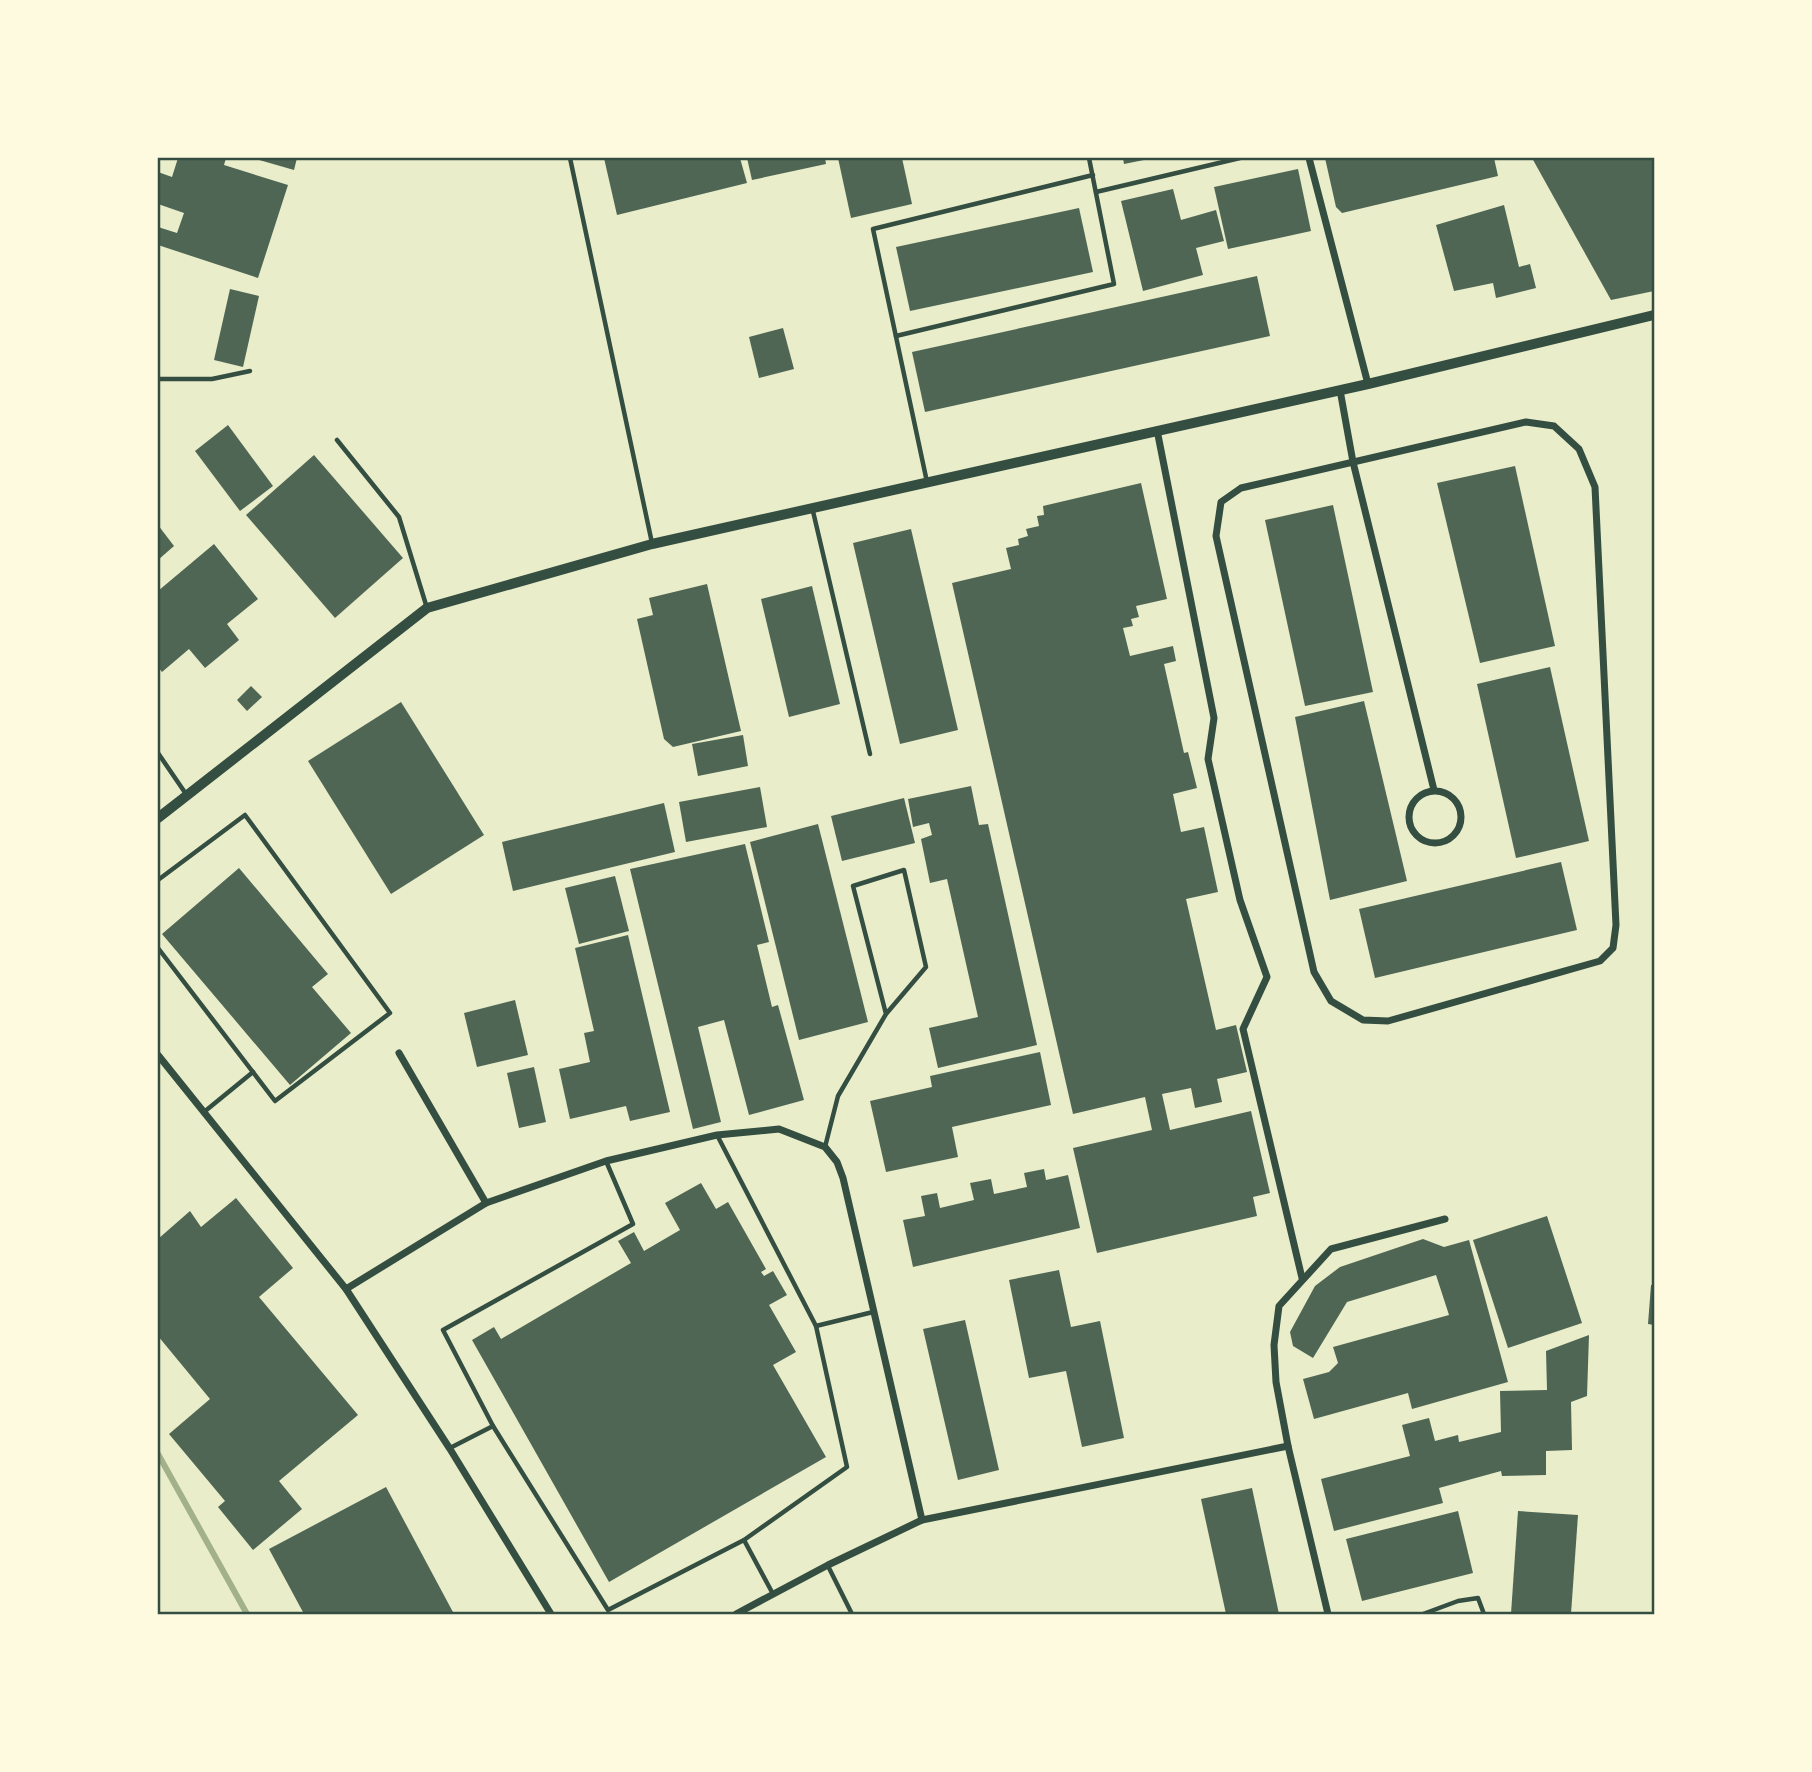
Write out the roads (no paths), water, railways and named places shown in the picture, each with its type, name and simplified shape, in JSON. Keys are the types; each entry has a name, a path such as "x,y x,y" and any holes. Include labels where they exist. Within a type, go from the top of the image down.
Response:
{"street":[{"path":"1309,158 1368,384"},
{"path":"158,818 427,608 652,544 1368,384 1654,315"},
{"path":"1340,390 1353,462 1434,790"},
{"path":"1526,422 1554,426 1579,449 1595,487 1616,925 1613,948 1600,961 1388,1021 1363,1020 1331,1001 1314,972 1216,536 1221,502 1241,488 1353,462 1526,422"},
{"path":"1157,430 1214,718 1208,759 1240,900 1267,977 1243,1029 1302,1278"},
{"path":"1434,790 1443,791 1456,801 1461,817 1454,834 1438,843 1420,839 1413,832 1408,814 1417,797 1434,790"},
{"path":"399,1053 486,1203"},
{"path":"158,1055 346,1289 450,1449 551,1615"},
{"path":"346,1289 486,1203 606,1161 717,1135 779,1129 825,1147 837,1162 843,1178 922,1520"},
{"path":"1328,1615 1288,1446 1273,1365 1279,1306 1331,1249 1445,1219"},
{"path":"736,1615 828,1565 922,1520 1288,1446"}],"lane":[{"path":"570,158 652,544"},
{"path":"896,336 1114,284 1089,158"},
{"path":"1096,192 1240,158"},
{"path":"927,483 873,229 1093,175"},
{"path":"158,378 212,379 250,371"},
{"path":"337,440 399,517 427,608"},
{"path":"812,507 870,754"},
{"path":"158,753 186,794"},
{"path":"158,880 245,815 390,1013 275,1101 158,948"},
{"path":"825,1147 838,1096 886,1014 926,967 904,870 853,886 886,1014"},
{"path":"204,1112 253,1072"},
{"path":"606,1161 633,1224 443,1330 493,1426 608,1610 744,1540 847,1467 816,1326 717,1135"},
{"path":"816,1326 873,1312"},
{"path":"450,1449 493,1426"},
{"path":"744,1540 772,1594"},
{"path":"828,1565 852,1615"},
{"path":"1423,1615 1458,1601 1478,1598 1484,1615"}],"waterway":[{"path":"158,1454 247,1614"}]}
